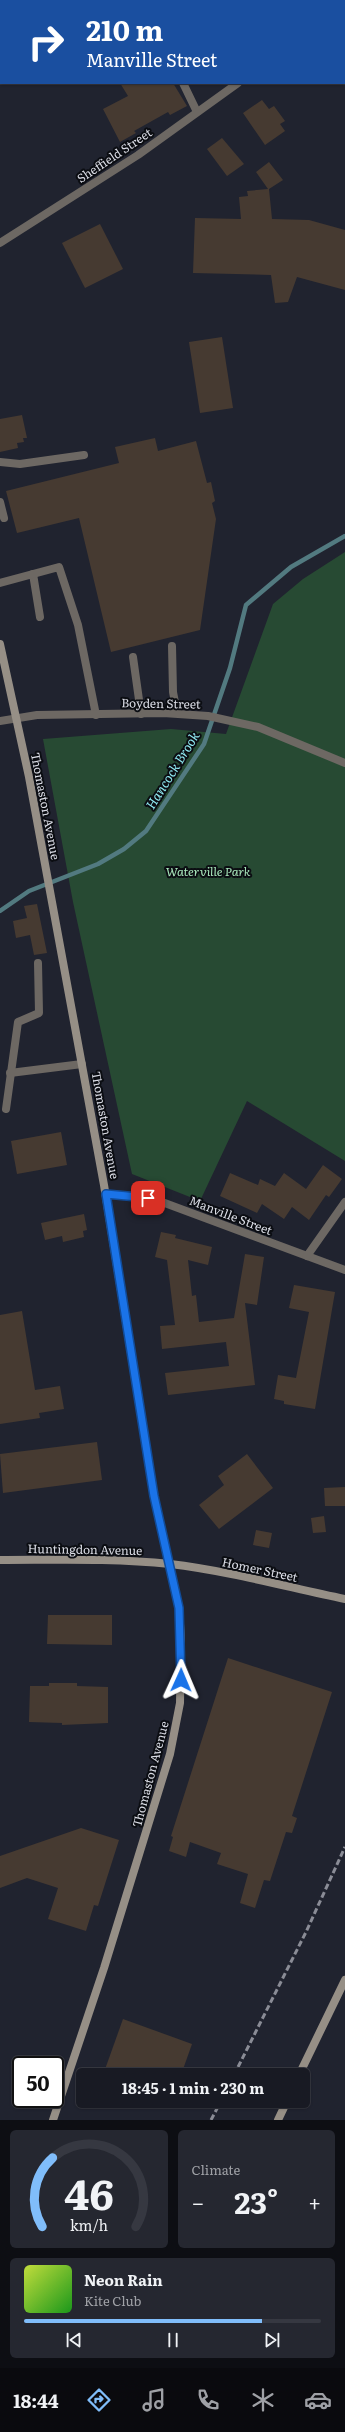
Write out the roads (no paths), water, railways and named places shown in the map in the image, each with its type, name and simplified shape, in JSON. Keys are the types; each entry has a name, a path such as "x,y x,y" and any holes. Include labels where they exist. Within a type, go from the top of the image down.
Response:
{"main road":[{"name":"Thomaston Avenue","path":"0,647 45,862 106,1194 154,1496 179,1608 181,1640 181,1689 176,1728 159,1792 53,2120"},
{"name":"Huntingdon Avenue","path":"0,1560 105,1560 169,1564"},
{"name":"Homer Street","path":"169,1564 210,1570 345,1599"},
{"path":"302,2068 345,1980"},
{"path":"278,2120 284,2108"}],"street":[{"path":"183,84 197,112"},
{"name":"Sheffield Street","path":"0,243 138,155 237,84"},
{"path":"0,462 20,464 84,455"},
{"path":"0,502 4,518"},
{"path":"0,583 59,567 78,625 96,715"},
{"path":"33,574 40,617"},
{"path":"172,646 173,692 177,713"},
{"path":"133,657 141,714"},
{"name":"Boyden Street","path":"0,721 16,718 96,715 177,713 195,715 230,720 281,736 345,763"},
{"path":"6,1109 18,1022 39,1013 38,963"},
{"path":"10,1073 82,1064"},
{"name":"Manville Street","path":"106,1194 134,1196 162,1202 345,1270"},
{"path":"307,1256 345,1202"}],"waterway":[{"name":"Hancock Brook","path":"0,911 29,891 98,864 124,849 146,831 204,744 230,668 246,605 291,567 345,536"}],"railway":[{"path":"238,2068 306,1932 345,1847"},
{"path":"211,2120 217,2108"}],"park label":[{"name":"Waterville Park","path":"208,871"}]}
